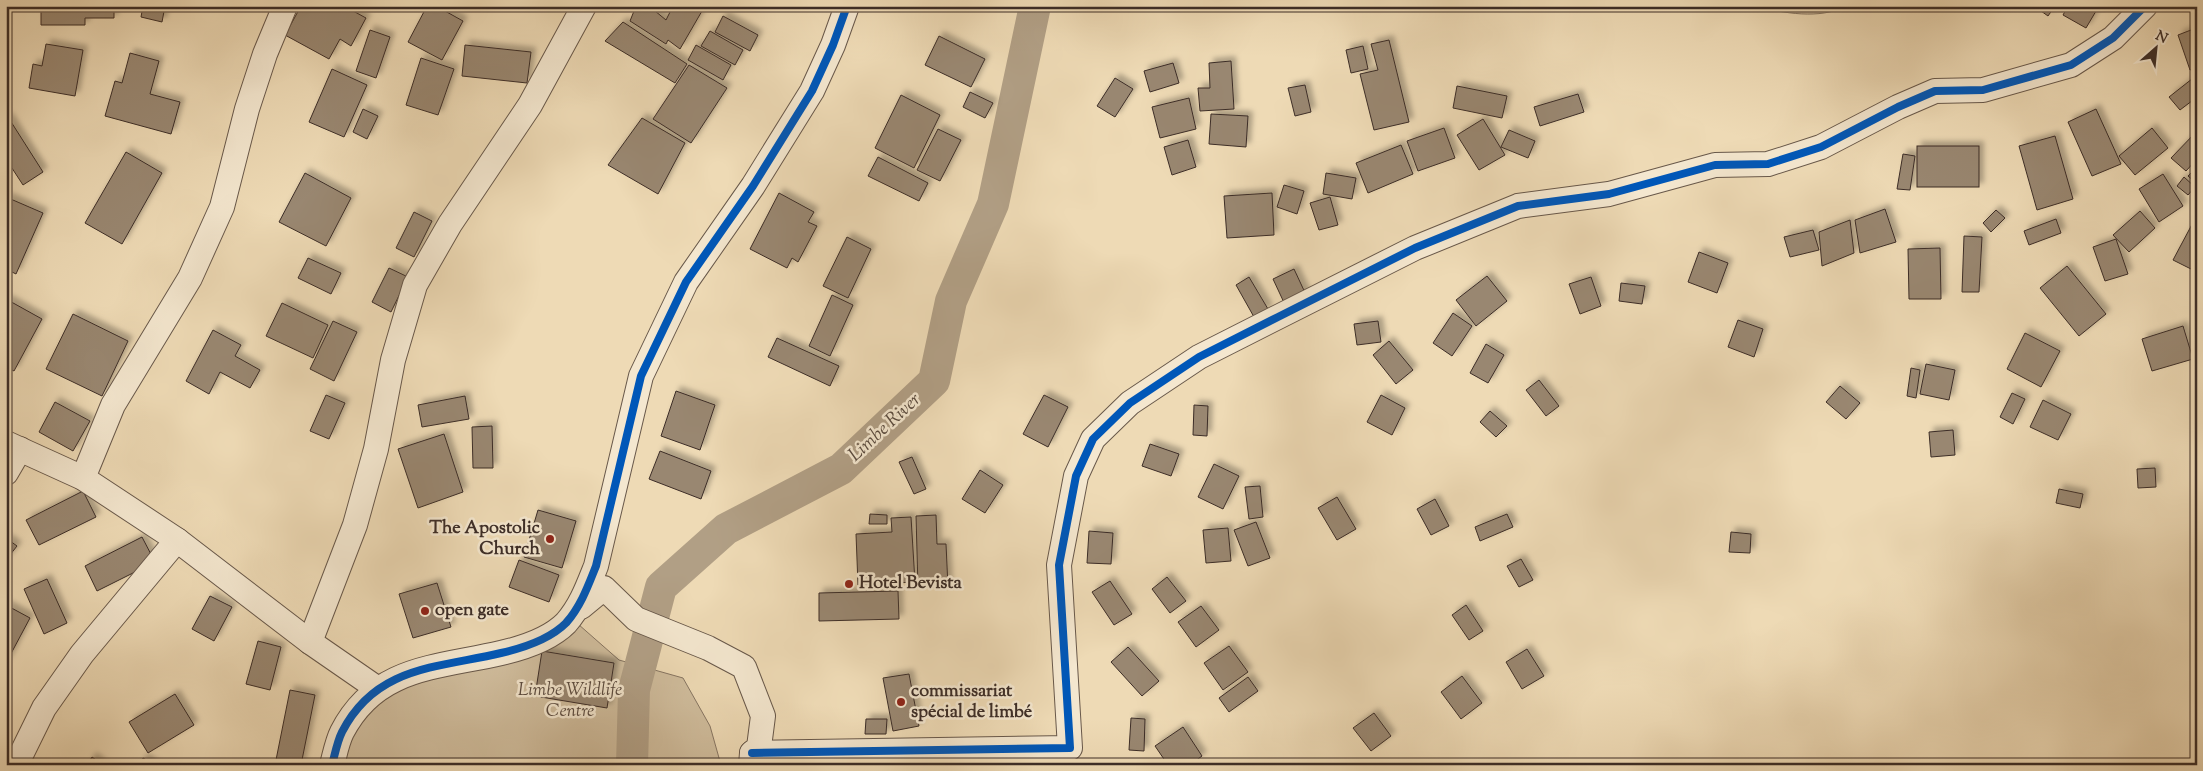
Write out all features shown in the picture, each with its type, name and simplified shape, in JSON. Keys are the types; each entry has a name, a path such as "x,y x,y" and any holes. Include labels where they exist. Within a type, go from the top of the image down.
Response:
{"street":[{"path":"83,478 113,405 190,278 222,207 265,54 285,6"},
{"path":"310,642 355,526 376,449 393,360 415,285 450,224 530,105 584,6"},
{"path":"574,613 585,595 596,566 641,376 686,282 753,186 812,91 833,46 847,6"},
{"path":"751,759 1069,756 1059,565 1076,476 1089,446 1093,439 1130,403 1199,357 1295,308 1414,248 1518,206 1609,194 1715,165 1768,164 1821,147 1898,107 1935,91 1983,90 2071,65 2113,38 2145,6"},
{"path":"6,473 13,446 83,478 177,540 310,642 378,689"},
{"path":"16,765 44,708 82,654 177,540"},
{"path":"332,765 341,733 359,705 393,679 420,670 520,649 549,635 604,588 636,619 677,634 744,667 764,716 759,747 751,759"}],"green space":[{"path":"1756,6 1845,6 1825,13 1801,14"},
{"name":"Limbe Wildlife Centre","path":"578,624 619,660 683,678 710,726 721,765 338,765 343,736 378,693"}],"building":[{"path":"41,6 114,6 114,18 85,18 85,25 41,25"},
{"path":"143,6 165,6 162,22 141,17"},
{"path":"301,6 344,6 366,18 351,46 340,39 329,59 285,35"},
{"path":"427,6 436,6 463,21 442,60 408,42"},
{"path":"636,6 649,6 666,20 673,6 694,6 702,11 680,49 668,40 666,44 630,21"},
{"path":"2034,6 2055,6 2048,16"},
{"path":"2068,6 2099,6 2086,28 2063,15"},
{"path":"723,16 758,35 750,51 715,32"},
{"path":"623,22 687,64 675,83 605,41"},
{"path":"370,30 390,37 376,78 356,71"},
{"path":"2191,30 2197,46 2197,67 2190,70 2178,35"},
{"path":"710,31 743,50 735,65 701,46"},
{"path":"939,36 985,59 971,87 925,65"},
{"path":"1389,40 1409,122 1374,130 1360,74 1378,70 1371,44"},
{"path":"46,44 83,50 75,96 29,88 33,64 42,66"},
{"path":"465,45 531,52 527,83 462,76"},
{"path":"696,45 731,65 723,80 688,60"},
{"path":"1363,46 1368,69 1351,73 1346,50"},
{"path":"130,53 159,61 150,94 180,102 171,134 105,116 115,81 122,83"},
{"path":"421,58 454,69 438,115 406,105"},
{"path":"1231,61 1234,109 1200,111 1198,88 1210,88 1209,63"},
{"path":"1173,63 1179,83 1150,92 1144,71"},
{"path":"689,65 727,88 691,143 653,119"},
{"path":"332,69 367,85 344,137 309,122"},
{"path":"2197,75 2197,97 2180,110 2169,97"},
{"path":"1115,78 1133,89 1115,117 1097,106"},
{"path":"1305,85 1311,112 1295,116 1288,88"},
{"path":"1457,86 1507,96 1502,118 1453,108"},
{"path":"970,92 993,103 985,118 963,107"},
{"path":"1578,94 1584,112 1540,126 1534,107"},
{"path":"901,95 940,115 914,168 875,148"},
{"path":"1189,98 1196,129 1160,138 1152,107"},
{"path":"363,109 378,116 367,139 353,132"},
{"path":"2096,109 2121,164 2092,176 2068,122"},
{"path":"1211,114 1248,116 1246,147 1209,144"},
{"path":"8,117 43,172 23,185 6,159 6,118"},
{"path":"642,118 685,143 658,194 608,165"},
{"path":"1483,119 1505,155 1479,170 1457,135"},
{"path":"1444,128 1455,158 1418,171 1407,141"},
{"path":"2152,128 2168,148 2135,175 2119,156"},
{"path":"938,129 961,140 940,181 917,170"},
{"path":"1509,130 1535,141 1528,158 1501,147"},
{"path":"2197,131 2197,159 2186,171 2171,158"},
{"path":"2055,136 2073,199 2037,210 2019,146"},
{"path":"1188,140 1196,167 1172,175 1164,147"},
{"path":"1401,145 1413,174 1368,193 1356,163"},
{"path":"1917,146 1979,146 1979,187 1917,187"},
{"path":"126,152 162,173 122,244 85,223"},
{"path":"1903,154 1915,156 1910,190 1897,189"},
{"path":"878,157 928,183 919,201 868,176"},
{"path":"2197,167 2197,181 2195,182 2188,176"},
{"path":"305,173 351,198 326,246 279,222"},
{"path":"1326,173 1356,178 1352,199 1323,194"},
{"path":"2163,174 2183,206 2159,222 2139,189"},
{"path":"2184,177 2195,187 2188,195 2177,186"},
{"path":"1284,185 1304,191 1297,214 1277,207"},
{"path":"779,193 814,212 808,222 817,226 798,262 792,258 787,268 750,249"},
{"path":"1272,193 1274,235 1227,238 1224,196"},
{"path":"6,197 43,213 16,274 6,269"},
{"path":"1330,197 1338,225 1319,230 1310,203"},
{"path":"1885,209 1896,242 1860,253 1855,220"},
{"path":"1996,210 2005,218 1991,232 1983,223"},
{"path":"2140,211 2155,228 2129,252 2113,235"},
{"path":"414,212 432,221 414,257 396,248"},
{"path":"2197,215 2197,257 2191,269 2173,260"},
{"path":"2056,219 2061,233 2029,245 2024,231"},
{"path":"1850,220 1854,253 1822,266 1819,232"},
{"path":"1813,230 1819,250 1790,257 1784,237"},
{"path":"1964,236 1982,237 1979,292 1962,292"},
{"path":"847,237 871,249 848,298 823,286"},
{"path":"2116,239 2128,274 2105,281 2093,247"},
{"path":"1940,248 1941,299 1909,299 1908,249"},
{"path":"1699,252 1728,263 1717,293 1688,282"},
{"path":"308,258 341,273 331,294 298,278"},
{"path":"2067,266 2106,314 2079,336 2040,288"},
{"path":"389,268 408,277 391,312 372,302"},
{"path":"1294,269 1308,299 1287,309 1273,279"},
{"path":"1487,276 1507,301 1476,326 1456,300"},
{"path":"1249,277 1268,309 1254,317 1236,285"},
{"path":"1591,277 1601,306 1580,314 1569,284"},
{"path":"1621,283 1645,286 1642,304 1619,301"},
{"path":"832,295 853,305 830,356 809,346"},
{"path":"6,299 42,319 14,371 6,367"},
{"path":"282,303 328,325 313,358 266,336"},
{"path":"1453,313 1472,326 1452,356 1433,343"},
{"path":"73,314 128,341 102,396 46,369"},
{"path":"1738,320 1763,329 1754,357 1728,347"},
{"path":"333,321 357,332 334,381 310,369"},
{"path":"1378,321 1381,342 1357,345 1354,324"},
{"path":"2183,326 2193,359 2152,371 2142,339"},
{"path":"213,330 241,345 235,356 260,370 250,388 220,372 209,394 186,381"},
{"path":"2025,333 2060,351 2041,387 2007,369"},
{"path":"777,338 839,366 830,386 768,357"},
{"path":"1389,341 1413,370 1396,384 1373,355"},
{"path":"1486,344 1504,355 1488,383 1470,373"},
{"path":"1926,364 1955,370 1949,400 1920,394"},
{"path":"1911,368 1920,370 1916,398 1907,396"},
{"path":"1539,380 1559,406 1546,416 1526,390"},
{"path":"1840,386 1860,403 1846,419 1826,402"},
{"path":"676,391 715,405 700,450 661,436"},
{"path":"2012,393 2025,399 2013,424 2000,417"},
{"path":"326,395 345,403 329,439 310,431"},
{"path":"1044,395 1068,407 1048,447 1023,434"},
{"path":"1381,395 1405,408 1392,435 1367,422"},
{"path":"465,396 469,419 422,427 418,405"},
{"path":"2043,400 2071,414 2058,440 2030,427"},
{"path":"55,402 90,421 73,451 39,432"},
{"path":"1194,405 1208,406 1207,436 1193,435"},
{"path":"1490,411 1507,426 1496,437 1480,422"},
{"path":"492,426 493,468 473,468 472,427"},
{"path":"1953,430 1955,455 1931,457 1929,432"},
{"path":"444,434 463,492 418,508 398,449"},
{"path":"1150,444 1179,454 1171,476 1142,466"},
{"path":"660,451 711,471 701,499 649,479"},
{"path":"912,457 926,489 914,494 899,462"},
{"path":"1214,464 1239,476 1223,509 1198,497"},
{"path":"2155,468 2156,487 2138,488 2137,469"},
{"path":"980,470 1003,485 985,513 962,499"},
{"path":"1260,486 1263,517 1249,519 1245,487"},
{"path":"2059,489 2083,494 2080,508 2056,503"},
{"path":"83,491 96,517 39,545 26,520"},
{"path":"1337,497 1356,529 1337,540 1318,508"},
{"path":"1435,499 1449,526 1431,535 1417,509"},
{"name":"The Apostolic Church","path":"538,510 576,521 562,568 524,557"},
{"path":"870,514 887,515 887,524 869,524"},
{"path":"1507,514 1513,527 1480,541 1475,527"},
{"path":"936,515 937,544 946,544 948,587 918,588 916,516"},
{"path":"911,517 915,582 858,585 856,534 892,532 891,518"},
{"path":"1256,522 1270,558 1248,566 1234,530"},
{"path":"1228,528 1231,561 1206,563 1203,530"},
{"path":"1089,531 1113,533 1111,564 1087,563"},
{"path":"1731,532 1751,534 1750,553 1729,552"},
{"path":"142,537 155,562 97,591 85,566"},
{"path":"6,538 17,546 6,560"},
{"path":"1521,559 1533,580 1519,587 1507,566"},
{"path":"519,560 559,575 549,602 509,587"},
{"path":"1167,577 1186,601 1170,613 1152,589"},
{"path":"47,579 67,623 44,634 24,589"},
{"path":"1110,581 1132,614 1114,625 1092,592"},
{"name":"open gate","path":"437,583 451,627 413,638 399,594"},
{"path":"898,591 899,619 819,621 819,593"},
{"path":"210,596 232,607 214,641 192,629"},
{"path":"6,605 30,618 6,663"},
{"path":"1466,605 1483,631 1469,640 1452,615"},
{"path":"1201,606 1219,630 1196,647 1178,622"},
{"path":"258,641 281,647 270,690 246,684"},
{"path":"1229,646 1248,672 1223,690 1204,663"},
{"path":"1128,647 1159,681 1142,696 1111,662"},
{"path":"1527,649 1544,676 1522,689 1506,662"},
{"path":"542,651 614,663 607,708 535,696"},
{"name":"commissariat spécial de limbé","path":"909,674 919,726 893,731 883,678"},
{"path":"1462,676 1482,703 1461,719 1441,692"},
{"path":"1248,677 1258,691 1229,712 1219,698"},
{"path":"290,690 315,695 301,765 275,765"},
{"path":"175,694 194,725 148,753 129,722"},
{"path":"1374,713 1391,736 1371,751 1353,728"},
{"path":"1131,718 1145,719 1144,751 1129,750"},
{"path":"866,719 887,719 886,734 865,734"},
{"path":"1183,727 1202,756 1190,765 1168,765 1155,746"},
{"path":"92,757 103,765 87,765"},
{"path":"143,758 155,765 140,765"}],"waterway":[{"name":"Limbe River","path":"632,765 634,690 661,587 726,529 841,469 934,381 951,301 993,204 1035,6"}],"cycle path":[{"path":"332,765 340,736 356,710 372,694 390,682 410,673 432,667 518,649 552,634 566,623 576,610 596,566 641,376 686,282 753,186 812,91 833,45 847,6"},
{"path":"752,753 1070,748 1059,565 1076,476 1093,439 1130,403 1199,357 1415,248 1518,206 1609,194 1715,165 1768,164 1821,147 1898,107 1935,91 1983,90 2071,65 2113,38 2145,6"}],"place":[{"name":"The Apostolic Church","path":"550,539"},
{"name":"Hotel Bevista","path":"849,584"},
{"name":"open gate","path":"425,611"},
{"name":"commissariat spécial de limbé","path":"901,702"}]}
